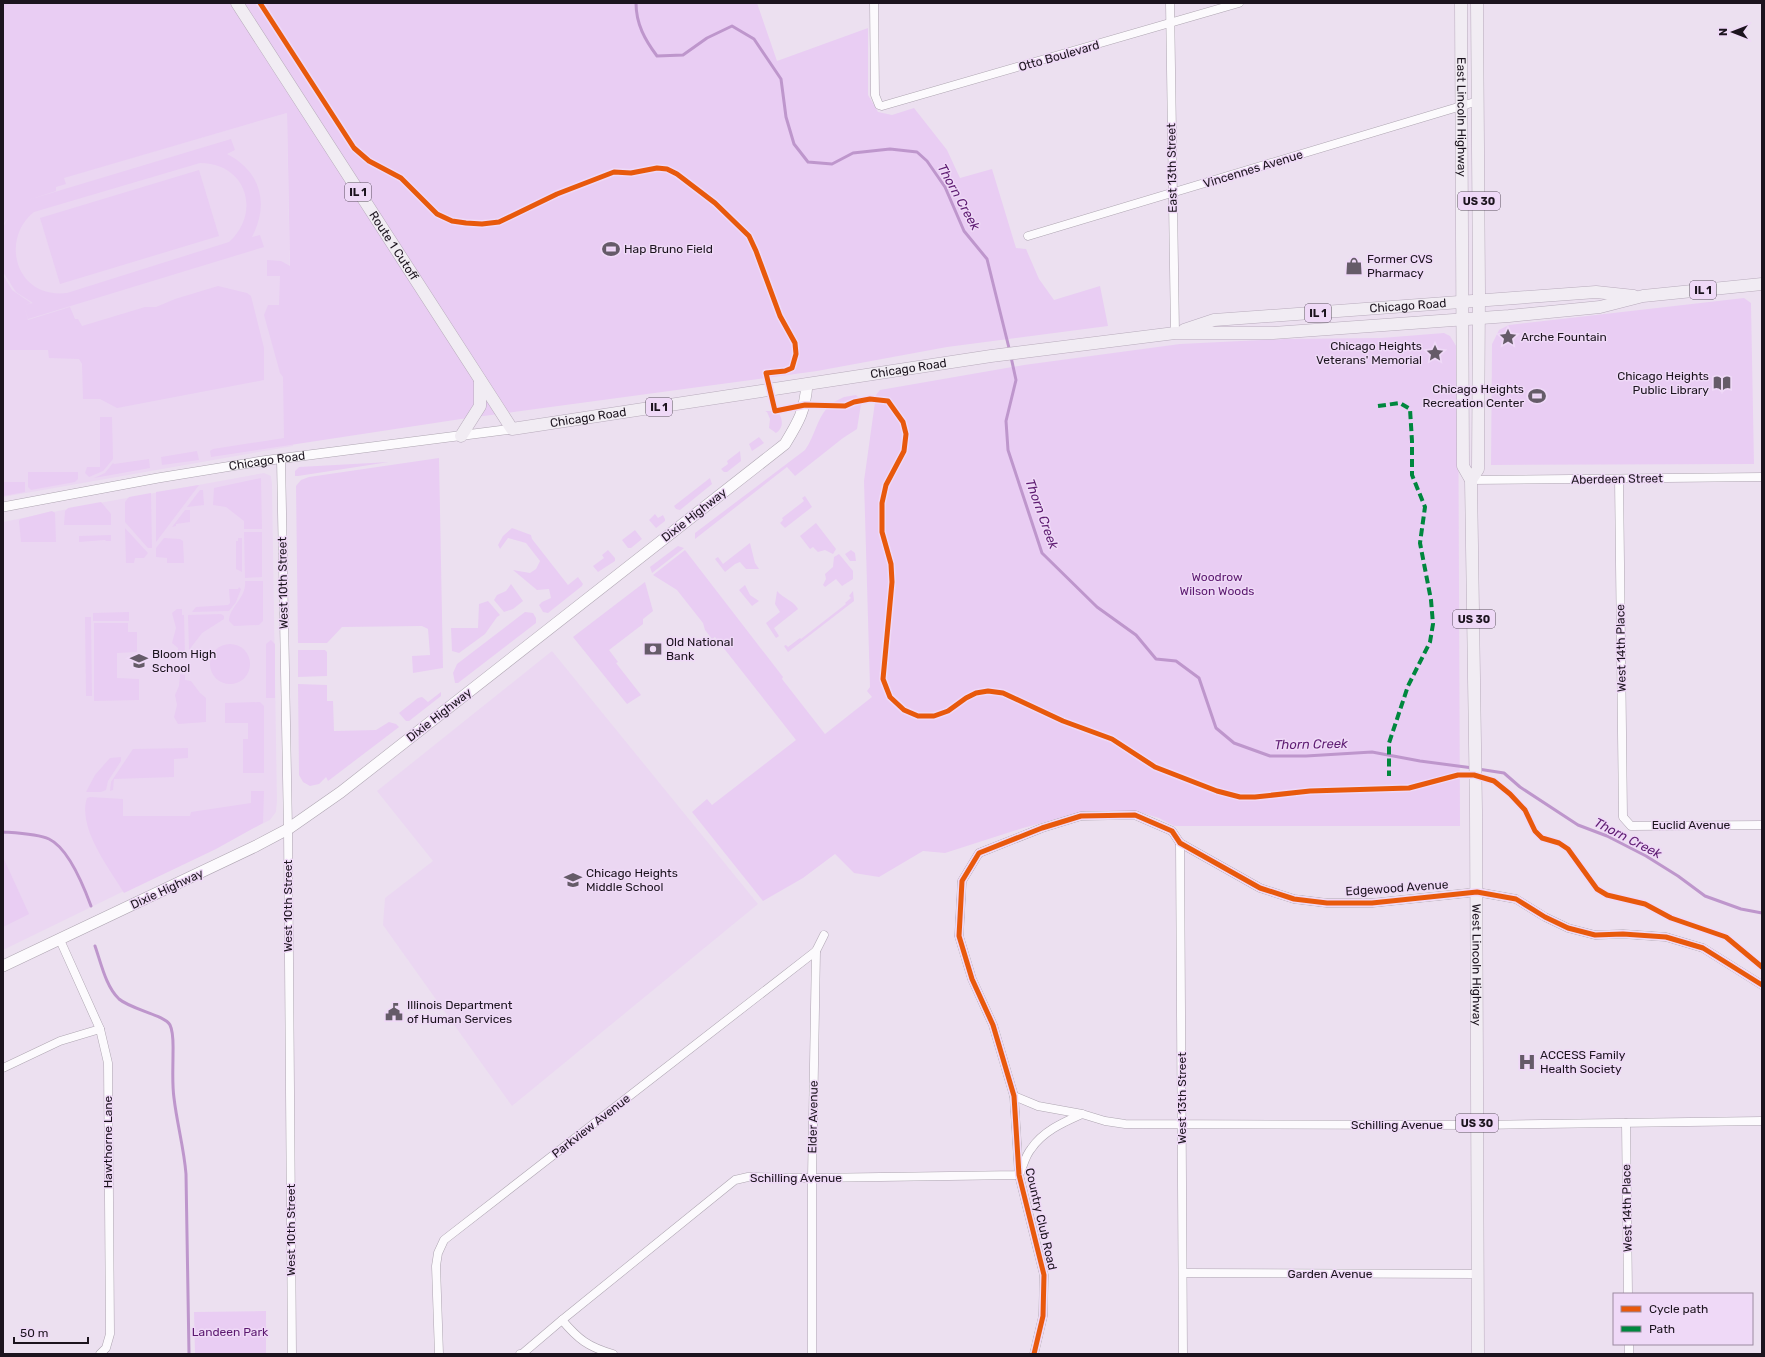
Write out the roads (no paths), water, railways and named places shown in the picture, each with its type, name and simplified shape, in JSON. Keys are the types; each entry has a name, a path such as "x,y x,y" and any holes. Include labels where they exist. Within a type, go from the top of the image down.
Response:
{"main road":[{"name":"Route 1 Cutoff","path":"237,3 512,429"},
{"name":"East Lincoln Highway","path":"1461,3 1462,303"},
{"name":"East Lincoln Highway","path":"1477,3 1479,302"},
{"name":"Chicago Road","path":"512,429 991,356 1175,333 1273,333 1600,308 1644,296 1762,284"},
{"name":"Chicago Road","path":"1175,333 1214,320 1479,302 1596,292 1644,296"},
{"name":"US 30","path":"1479,302 1479,318"},
{"name":"US 30","path":"1462,303 1462,319"},
{"name":"West Lincoln Highway","path":"1478,1354 1476,757 1472,480 1478,469 1479,318"},
{"name":"West Lincoln Highway","path":"1462,319 1463,466 1472,480"},
{"path":"461,436 480,406 480,380"},
{"name":"Dixie Highway","path":"3,966 215,866 288,829 341,792 785,444 800,419 805,405 807,384"}],"street":[{"name":"Otto Boulevard","path":"874,3 875,95 879,105 887,106 1239,3"},
{"name":"East 13th Street","path":"1170,3 1175,333"},
{"name":"Vincennes Avenue","path":"1028,236 1478,101"},
{"name":"Chicago Road","path":"3,508 158,478 281,459 512,429"},
{"name":"West 10th Street","path":"281,459 288,829 292,1354"},
{"name":"Aberdeen Street","path":"1472,480 1762,477"},
{"name":"West 14th Place","path":"1620,479 1623,817"},
{"name":"Edgewood Avenue","path":"962,881 978,853 1042,828 1081,816 1135,815 1172,831 1180,843 1260,888 1294,898 1327,903 1372,903 1476,892 1516,898 1545,917 1568,928 1595,935 1623,934 1666,937 1703,948 1762,985"},
{"name":"Euclid Avenue","path":"1623,817 1631,826 1762,825"},
{"name":"West 13th Street","path":"1180,843 1183,1354"},
{"name":"Country Club Road","path":"962,881 959,936 972,979 993,1025 1014,1096 1019,1175 1044,1275 1043,1316 1034,1354"},
{"name":"Parkview Avenue","path":"439,1354 436,1266 438,1253 444,1240 816,952 824,935"},
{"name":"Hawthorne Lane","path":"60,940 100,1029 108,1063 110,1334 109,1341 101,1353"},
{"name":"Elder Avenue","path":"812,1354 812,1178 816,952"},
{"path":"3,1068 60,1041 100,1029"},
{"name":"Schilling Avenue","path":"1014,1096 1038,1106 1125,1124 1477,1125 1762,1121"},
{"path":"1019,1175 1030,1149 1044,1134 1058,1125 1082,1114"},
{"name":"West 14th Place","path":"1626,1123 1628,1293"},
{"name":"Schilling Avenue","path":"520,1354 522,1354 736,1180 748,1177 812,1178 1019,1175"},
{"name":"Garden Avenue","path":"1183,1274 1478,1274"},
{"path":"562,1320 578,1339 614,1354"}],"waterway":[{"name":"Thorn Creek","path":"636,3 639,25 657,56 683,55 707,38 732,26 754,39 781,79 786,117 794,144 808,162 832,164 853,153 890,149 917,152 927,161 945,187 964,231 987,259 1010,352"},
{"name":"Thorn Creek","path":"1011,357 1016,380 1006,421 1008,450 1042,553 1097,607 1136,635 1156,659 1176,661 1199,678 1216,728 1234,743 1270,756 1306,756 1372,752 1420,761 1473,768"},
{"name":"Thorn Creek","path":"1478,769 1504,773 1520,787 1578,825 1607,836 1646,856 1678,876 1705,896 1741,909 1762,913"},
{"path":"3,832 39,836 49,839 56,844 69,859 91,906"},
{"path":"95,946 107,981 114,994 125,1003 167,1021 172,1032 173,1093 186,1174 189,1354"}],"place":[{"name":"Hap Bruno Field","path":"611,249"},
{"name":"Former CVS Pharmacy","path":"1354,266"},
{"name":"Arche Fountain","path":"1508,337"},
{"name":"Chicago Heights Veterans' Memorial","path":"1435,353"},
{"name":"Chicago Heights Public Library","path":"1722,383"},
{"name":"Chicago Heights Recreation Center","path":"1537,396"},
{"name":"Old National Bank","path":"653,649"},
{"name":"Bloom High School","path":"139,661"},
{"name":"Chicago Heights Middle School","path":"573,880"},
{"name":"Illinois Department of Human Services","path":"394,1012"},
{"name":"ACCESS Family Health Society","path":"1527,1062"}],"park label":[{"name":"Woodrow Wilson Woods","path":"1217,584"},
{"name":"Landeen Park","path":"230,1332"}]}
